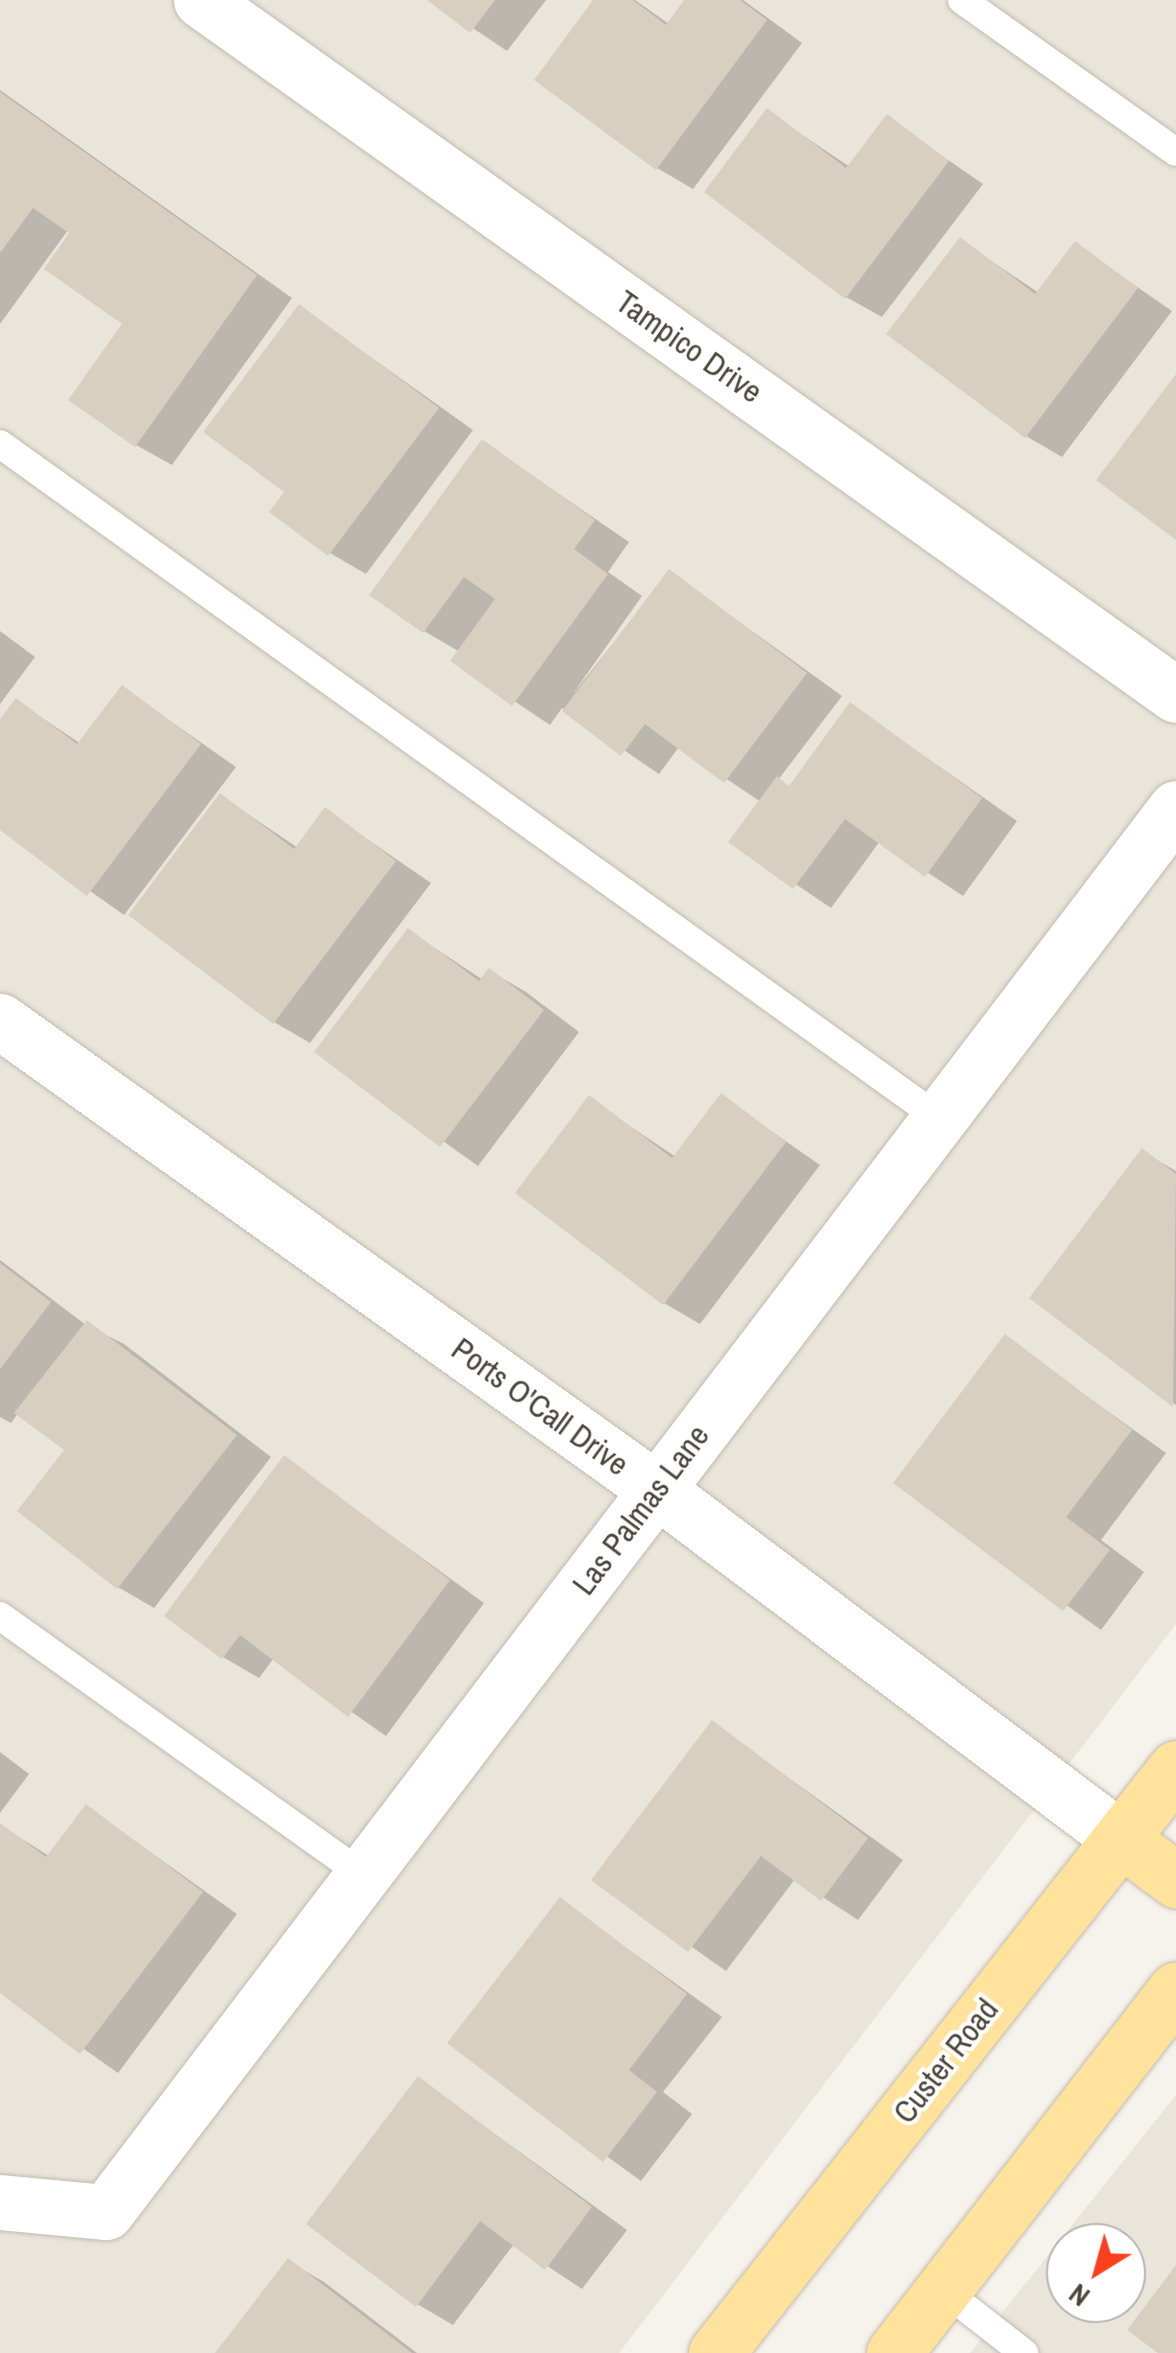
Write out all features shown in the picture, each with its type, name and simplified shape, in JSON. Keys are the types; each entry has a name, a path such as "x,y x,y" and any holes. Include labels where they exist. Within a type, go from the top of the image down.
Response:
{"main road":[{"name":"Custer Road","path":"716,2353 1176,1768"},
{"path":"1121,1839 1176,1880"},
{"path":"894,2353 1176,1990"}],"street":[{"name":"Tampico Drive","path":"201,0 1176,695"},
{"name":"Las Palmas Lane","path":"5,2214 106,2212 1176,808"},
{"name":"Ports O'Call Drive","path":"0,1021 657,1490 1121,1839"}],"lane":[{"path":"962,0 1176,152"},
{"path":"0,444 940,1119"},
{"path":"0,1616 363,1875"},
{"path":"943,2290 1024,2353"}],"shaded area":[{"path":"0,0 1176,0 1176,1624 619,2353 0,2353"},
{"path":"1176,2095 1176,2353 970,2353 1046,2258 1046,2323 1146,2323 1146,2223 1074,2223"}],"building":[{"path":"427,0 495,0 470,33"},
{"path":"593,0 633,0 666,25 684,0 740,0 767,20 656,170 534,80"},
{"path":"0,92 257,275 135,447 68,400 122,324 44,269 69,233 33,208 0,253"},
{"path":"767,108 846,168 887,114 949,161 845,299 704,192"},
{"path":"960,237 1035,294 1075,241 1138,288 1025,438 886,334"},
{"path":"299,304 439,408 328,556 269,512 284,492 203,432"},
{"path":"1176,374 1176,540 1096,480"},
{"path":"482,439 595,520 574,549 608,574 512,706 450,661 495,599 464,577 423,633 369,595"},
{"path":"669,569 807,673 724,783 645,724 621,756 562,711"},
{"path":"122,685 201,744 87,896 0,830 0,719 16,698 77,744"},
{"path":"850,702 982,798 925,877 845,819 793,889 728,842 777,776 789,786"},
{"path":"220,793 294,849 325,807 396,861 273,1024 128,915"},
{"path":"408,928 479,981 489,968 544,1010 440,1147 314,1052"},
{"path":"721,1093 786,1142 663,1305 515,1193 589,1095 672,1158"},
{"path":"1142,1148 1176,1174 1173,1407 1029,1298"},
{"path":"0,1263 51,1302 0,1369"},
{"path":"87,1320 237,1435 117,1589 17,1511 64,1450 14,1413"},
{"path":"1005,1334 1132,1430 1066,1517 1110,1550 1063,1611 893,1483"},
{"path":"284,1455 450,1580 348,1717 240,1635 222,1659 164,1616"},
{"path":"712,1720 868,1838 821,1901 761,1856 688,1952 591,1880"},
{"path":"86,1804 203,1892 80,2054 0,1993 0,1823 46,1857"},
{"path":"560,1897 687,1994 629,2070 657,2092 603,2162 447,2043"},
{"path":"418,2076 592,2207 545,2270 480,2221 416,2307 306,2224"},
{"path":"288,2258 412,2353 215,2353"},
{"path":"1176,2265 1176,2353 1158,2353 1127,2330 1132,2323 1146,2323 1146,2305"}]}
